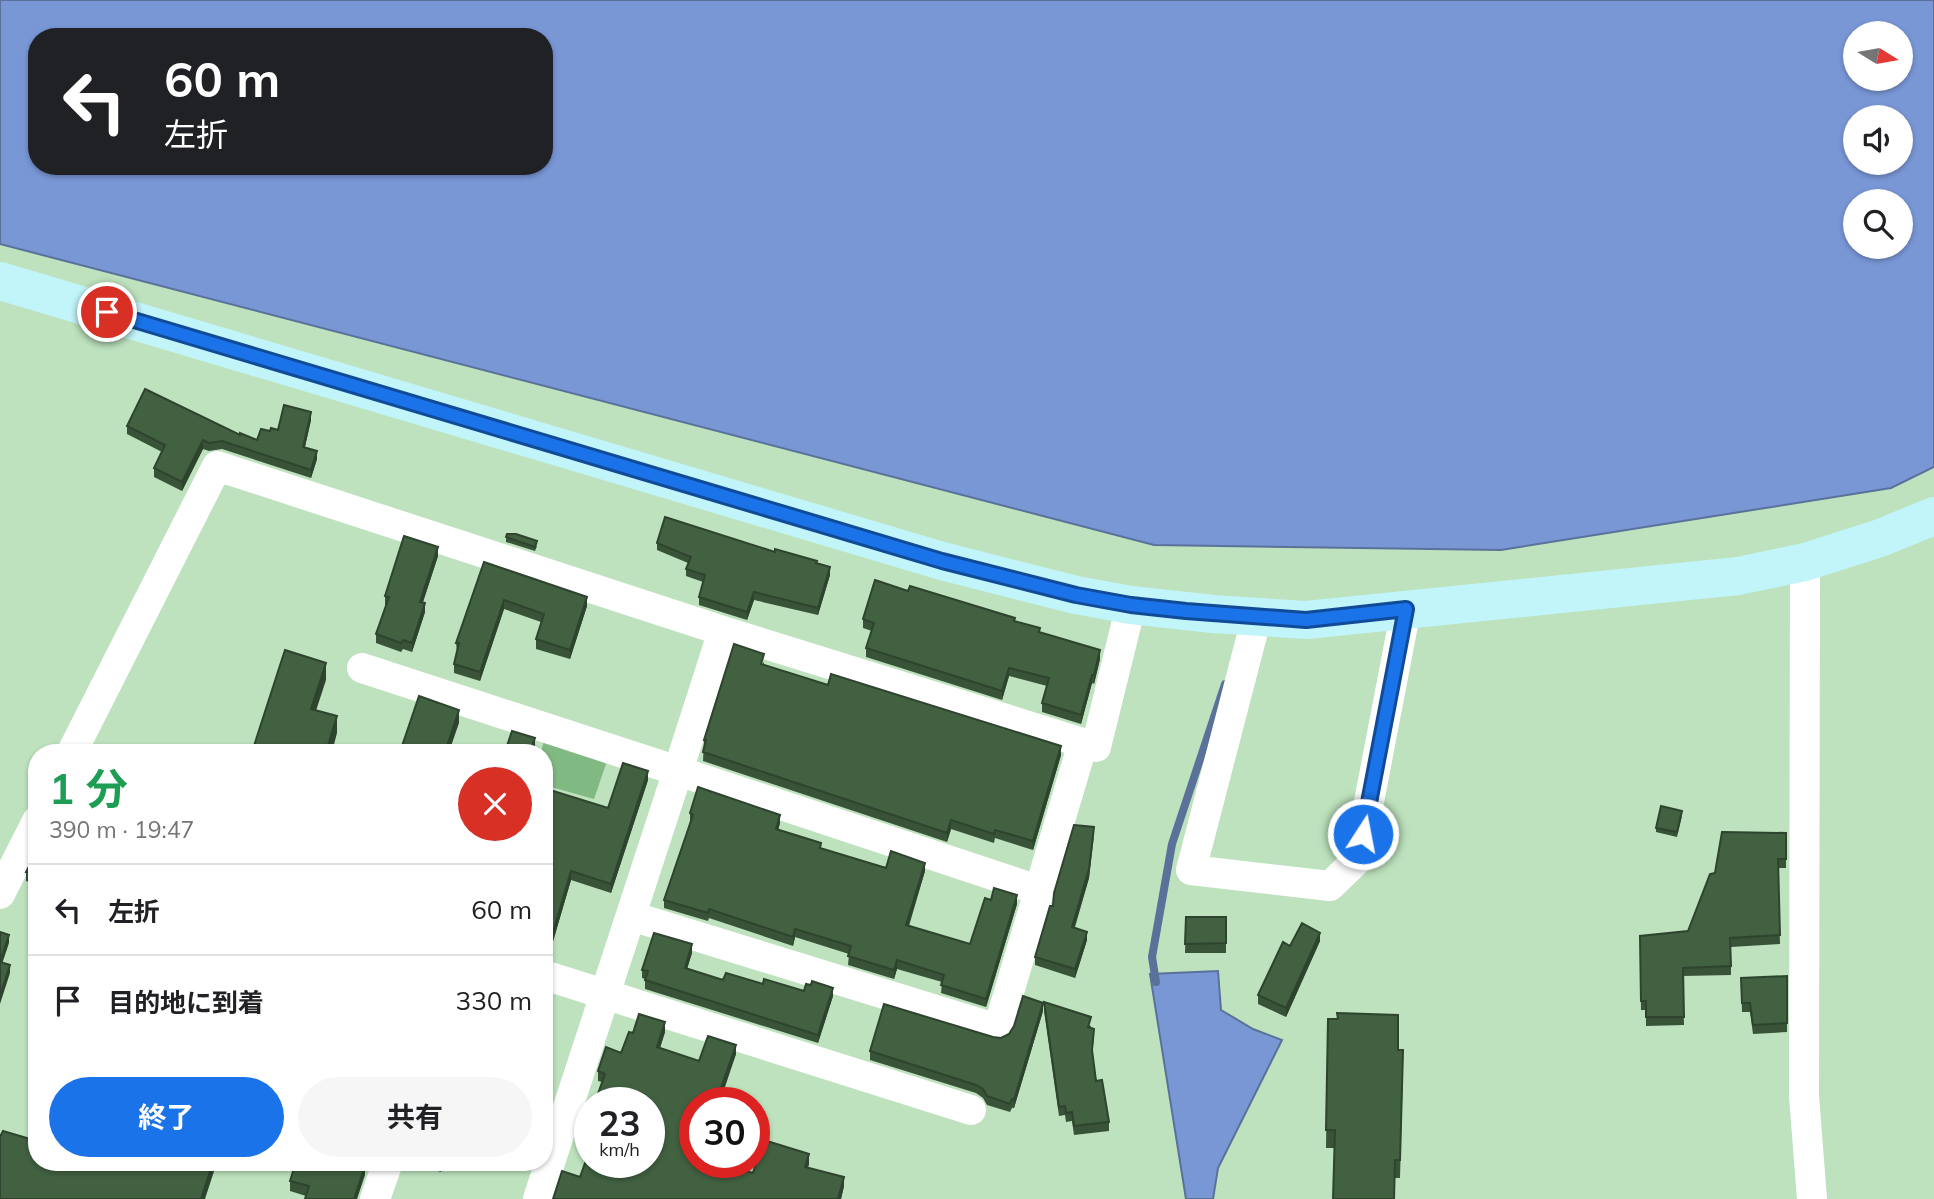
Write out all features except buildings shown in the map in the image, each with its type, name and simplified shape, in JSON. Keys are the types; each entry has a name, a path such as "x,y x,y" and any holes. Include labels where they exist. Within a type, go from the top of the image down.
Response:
{"street":[{"path":"0,281 694,485 942,561 1076,595 1131,605 1306,620 1738,576 1805,562 1880,538 1934,516"},
{"path":"76,744 217,466 723,631 1096,747 1131,605"},
{"path":"1805,562 1804,1096 1812,1199"},
{"path":"1257,616 1191,870 1330,886 1358,859 1406,609"},
{"path":"553,1153 723,631"},
{"path":"362,668 1038,890"},
{"path":"631,916 998,1029 1083,743"},
{"path":"0,894 28,839"},
{"path":"553,978 971,1110"},
{"path":"376,1199 385,1171"},
{"path":"538,1199 547,1171"}],"green space":[{"path":"545,737 608,758 594,799 553,788 553,744 543,744"}],"water":[{"path":"0,0 1934,0 1934,467 1891,488 1501,550 1154,545 0,244"},
{"path":"1218,971 1221,1010 1253,1029 1282,1040 1218,1168 1213,1199 1186,1199 1150,974"}],"waterway":[{"path":"1156,982 1152,957 1172,844 1225,684"}],"route":[{"path":"107,312 942,561 1076,595 1131,605 1213,614 1306,620 1406,609 1363,834"}]}
